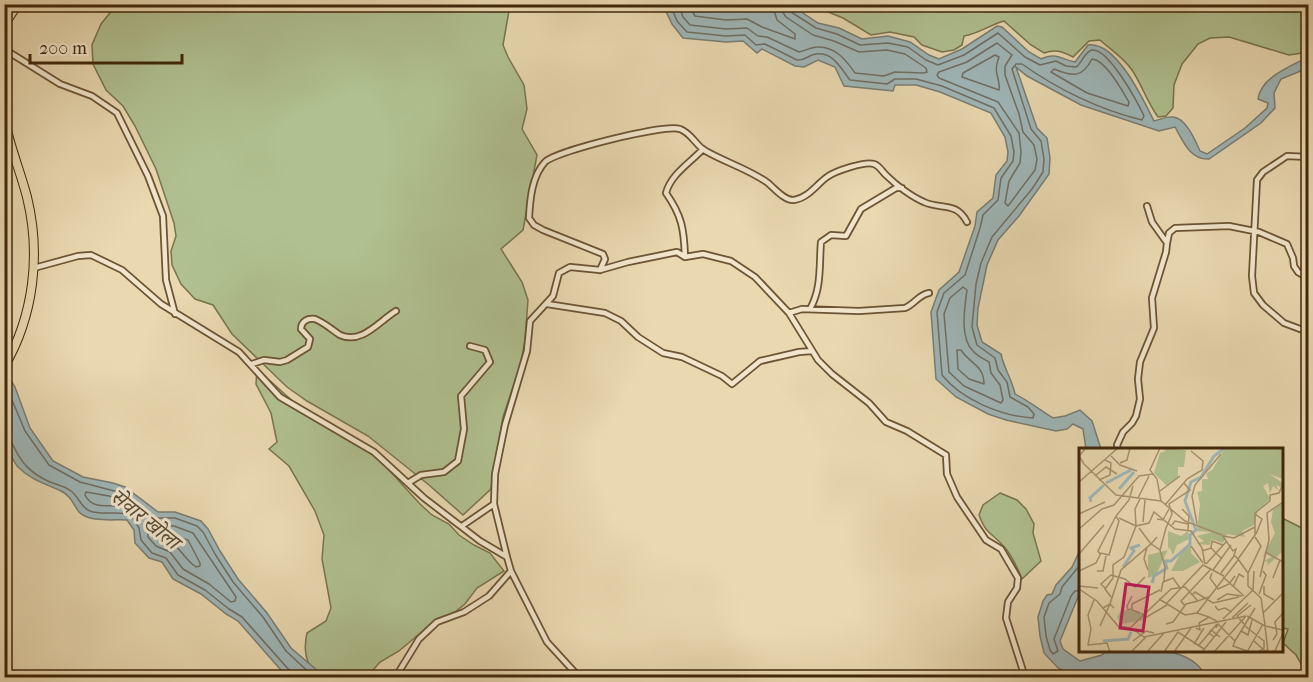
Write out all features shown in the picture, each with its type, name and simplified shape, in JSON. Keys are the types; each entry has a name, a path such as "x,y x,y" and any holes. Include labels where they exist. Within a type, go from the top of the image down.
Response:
{"main road":[{"path":"4,25 18,4"},
{"path":"4,117 34,234 34,268 25,316 4,367"}],"street":[{"path":"4,49 60,84 92,96 117,113 148,176 163,216 166,280 175,314"},
{"path":"600,270 605,259 603,254 543,230 534,225 529,218 533,187 539,170 554,155 660,128 682,130 703,149 766,182 787,199 795,200 806,195 836,172 845,171 863,163 876,165 885,175 926,204 955,209 963,214 967,222"},
{"path":"686,257 680,214 666,193 668,186 681,168 703,149"},
{"path":"1308,157 1287,156 1267,168 1259,176 1256,186 1252,276 1254,293 1269,311 1284,323 1308,332"},
{"path":"810,309 817,297 821,242 831,236 846,236 861,209 897,188 904,188"},
{"path":"1147,207 1152,222 1167,243"},
{"path":"1118,448 1123,432 1136,416 1140,399 1138,380 1140,362 1154,328 1152,298 1166,252 1169,233 1175,228 1229,226 1281,240 1287,244 1293,258 1293,266 1308,278"},
{"path":"580,678 547,642 511,571 494,504 497,464 505,424 524,360 530,321 553,296 559,273 564,268 600,270 677,252 686,257 703,254 731,261 754,277 789,313 812,351 832,374 869,403 886,422 907,431 946,455 947,474 957,497 986,540 1001,549 1018,578 1017,588 1008,602 1006,618 1023,671 1028,678"},
{"path":"34,268 78,256 91,255 122,270 175,314 239,352 280,397 374,452 408,483 480,541 507,557"},
{"path":"789,313 810,309 846,311 898,309 912,305 923,294 929,293"},
{"path":"547,304 605,313 621,321 638,337 663,353 682,357 722,376 732,384 760,360 812,351"},
{"path":"252,364 264,360 280,362 308,347 310,339 301,329 301,325 311,318 319,320 341,335 356,337 366,333 396,311"},
{"path":"408,483 421,475 444,472 459,460 464,429 461,396 490,362 485,350 470,346"},
{"path":"462,526 494,504"},
{"path":"395,678 419,639 437,622 464,612 489,596 511,571"}],"green space":[{"path":"127,5 510,5 503,45 524,85 527,109 522,129 537,155 523,230 501,249 522,282 528,300 525,340 521,363 503,417 491,489 463,515 368,436 287,387 232,334 213,305 195,299 181,284 172,265 171,251 176,236 174,223 156,169 123,106 106,90 93,64 92,45 101,24 114,8"},
{"path":"811,5 1308,5 1308,52 1289,55 1229,37 1210,38 1198,44 1182,64 1174,85 1173,108 1166,116 1158,117 1129,66 1100,40 1089,41 1073,57 1058,51 1044,53 1031,45 1004,21 964,36 962,45 954,50 942,52 922,45 914,37 890,32 871,35 843,18"},
{"path":"257,369 298,406 378,458 432,515 449,524 459,535 474,545 490,553 504,571 477,588 465,604 455,612 436,620 399,651 380,662 367,677 315,677 307,660 305,645 307,633 326,621 331,608 322,559 324,535 315,511 289,466 269,449 277,442 271,413 256,384"},
{"path":"1000,493 1017,500 1026,509 1034,524 1033,533 1041,561 1022,579 1009,552 988,531 979,515 983,505"},
{"path":"1283,518 1308,531 1308,671 1283,643 1288,629 1283,628"}],"water":[{"path":"663,5 791,5 818,23 839,28 862,39 888,36 910,42 939,59 962,49 997,26 1002,27 1029,52 1041,59 1054,56 1075,62 1088,45 1098,46 1109,52 1127,73 1154,121 1168,117 1178,118 1190,130 1200,151 1207,154 1245,128 1267,108 1268,103 1258,99 1260,91 1271,78 1308,57 1308,68 1281,79 1274,93 1275,108 1261,123 1209,159 1192,153 1175,127 1159,131 1081,105 1027,76 1016,67 1037,128 1047,138 1050,158 1049,174 1019,216 998,240 987,265 978,308 977,325 982,342 1001,354 1015,394 1053,418 1080,410 1092,421 1101,448 1086,448 1083,429 1073,424 1067,429 1056,431 1006,420 988,414 956,397 936,379 931,312 939,290 959,272 975,226 977,212 993,198 996,175 1007,161 1005,137 991,113 940,92 916,85 895,85 893,91 844,86 835,67 818,60 804,67 795,66 762,49 757,53 743,41 726,42 683,38 672,24"},
{"name":"सेवार खोला","path":"4,369 15,387 30,428 53,461 83,477 125,487 158,512 175,512 201,521 238,579 267,613 291,648 325,677 287,677 238,621 201,594 173,579 162,562 149,558 135,543 134,530 127,520 89,518 79,512 64,493 33,478 18,467 8,447 6,434"},
{"path":"1079,552 1079,594 1060,641 1063,649 1080,661 1102,655 1105,652 1167,652 1188,658 1206,677 1149,678 1144,675 1075,677 1058,668 1044,653 1038,617 1047,595 1052,594 1056,585 1072,567"}]}
